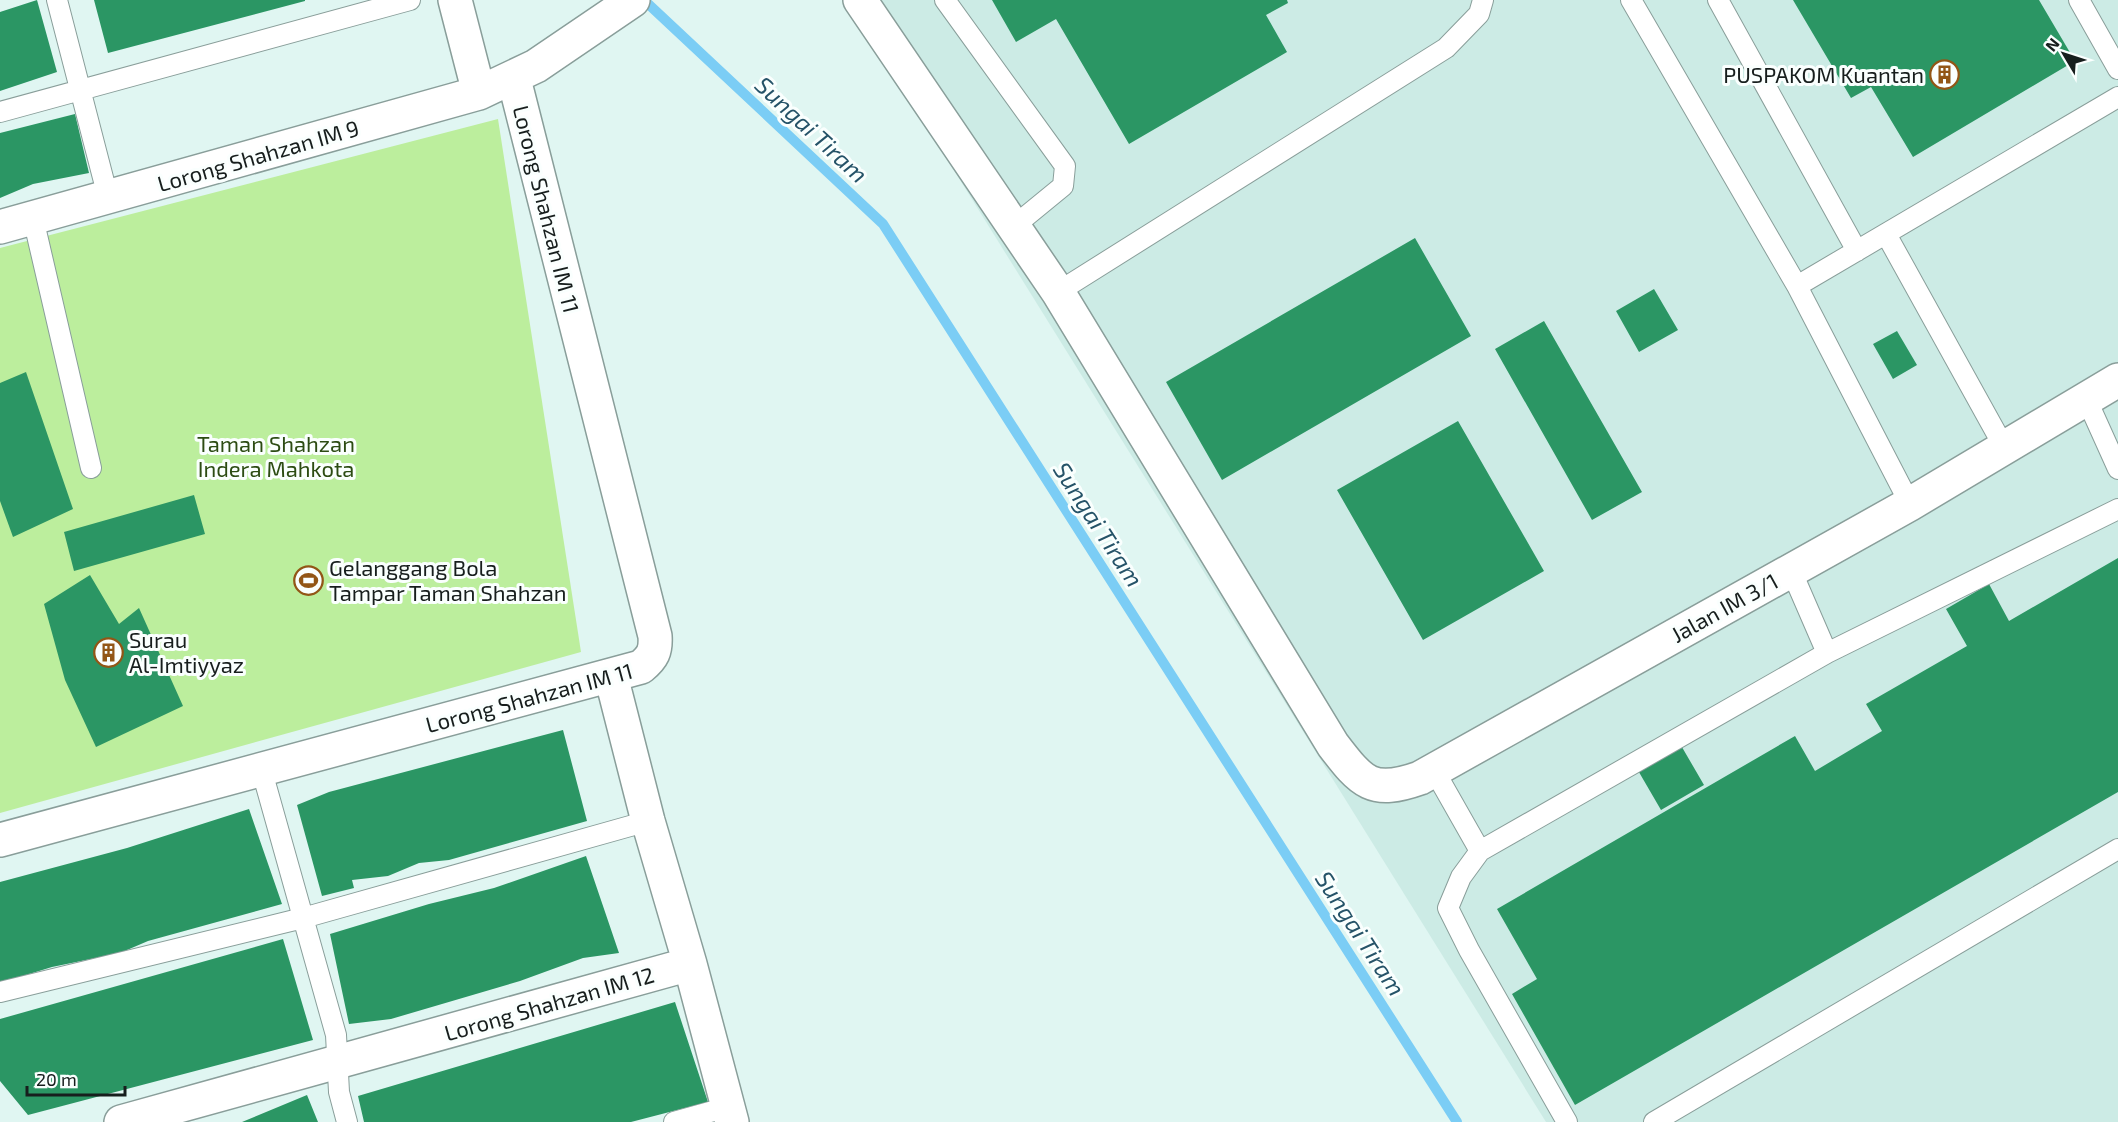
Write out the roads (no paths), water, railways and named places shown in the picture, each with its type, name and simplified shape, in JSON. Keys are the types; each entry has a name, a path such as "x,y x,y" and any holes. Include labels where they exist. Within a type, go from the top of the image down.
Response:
{"street":[{"path":"455,0 479,93"},
{"name":"Jalan IM 3/1","path":"860,0 1058,292 1333,745 1351,768 1372,786 1396,786 1434,770 1910,504 2118,380"},
{"name":"Lorong Shahzan IM 9","path":"0,227 479,93 514,79 628,4"},
{"name":"Lorong Shahzan IM 11","path":"0,840 261,768 611,676 641,667 651,659 656,648 655,636 514,79"},
{"path":"611,676 648,821 690,964 730,1114"},
{"name":"Lorong Shahzan IM 12","path":"121,1122 690,964"}],"lane":[{"path":"57,0 108,197"},
{"path":"0,112 82,92 410,0"},
{"path":"945,0 1065,166 1063,186 1013,227"},
{"path":"1058,292 1446,48 1479,14 1483,0"},
{"path":"1631,0 1797,286 1910,504"},
{"path":"1718,0 1857,251"},
{"path":"2079,0 2118,69"},
{"path":"1797,286 2118,98"},
{"path":"33,218 91,468"},
{"path":"1886,234 2004,447"},
{"path":"2086,398 2118,469"},
{"path":"1567,1122 1468,950 1448,908 1461,877 1480,851 1827,653 2118,509"},
{"path":"1791,570 1827,653"},
{"path":"261,768 336,1035 339,1092 347,1122"},
{"path":"1434,770 1480,851"},
{"path":"0,992 303,918 648,821"},
{"path":"1654,1122 2118,849"},
{"path":"674,1122 730,1114"}],"waterway":[{"name":"Sungai Tiram","path":"644,0 883,224 1457,1122"}],"place":[{"name":"PUSPAKOM Kuantan","path":"1945,74"},
{"name":"Gelanggang Bola Tampar Taman Shahzan","path":"308,580"},
{"name":"Surau Al-Imtiyyaz","path":"108,652"}],"park label":[{"name":"Taman Shahzan Indera Mahkota","path":"276,456"}]}
